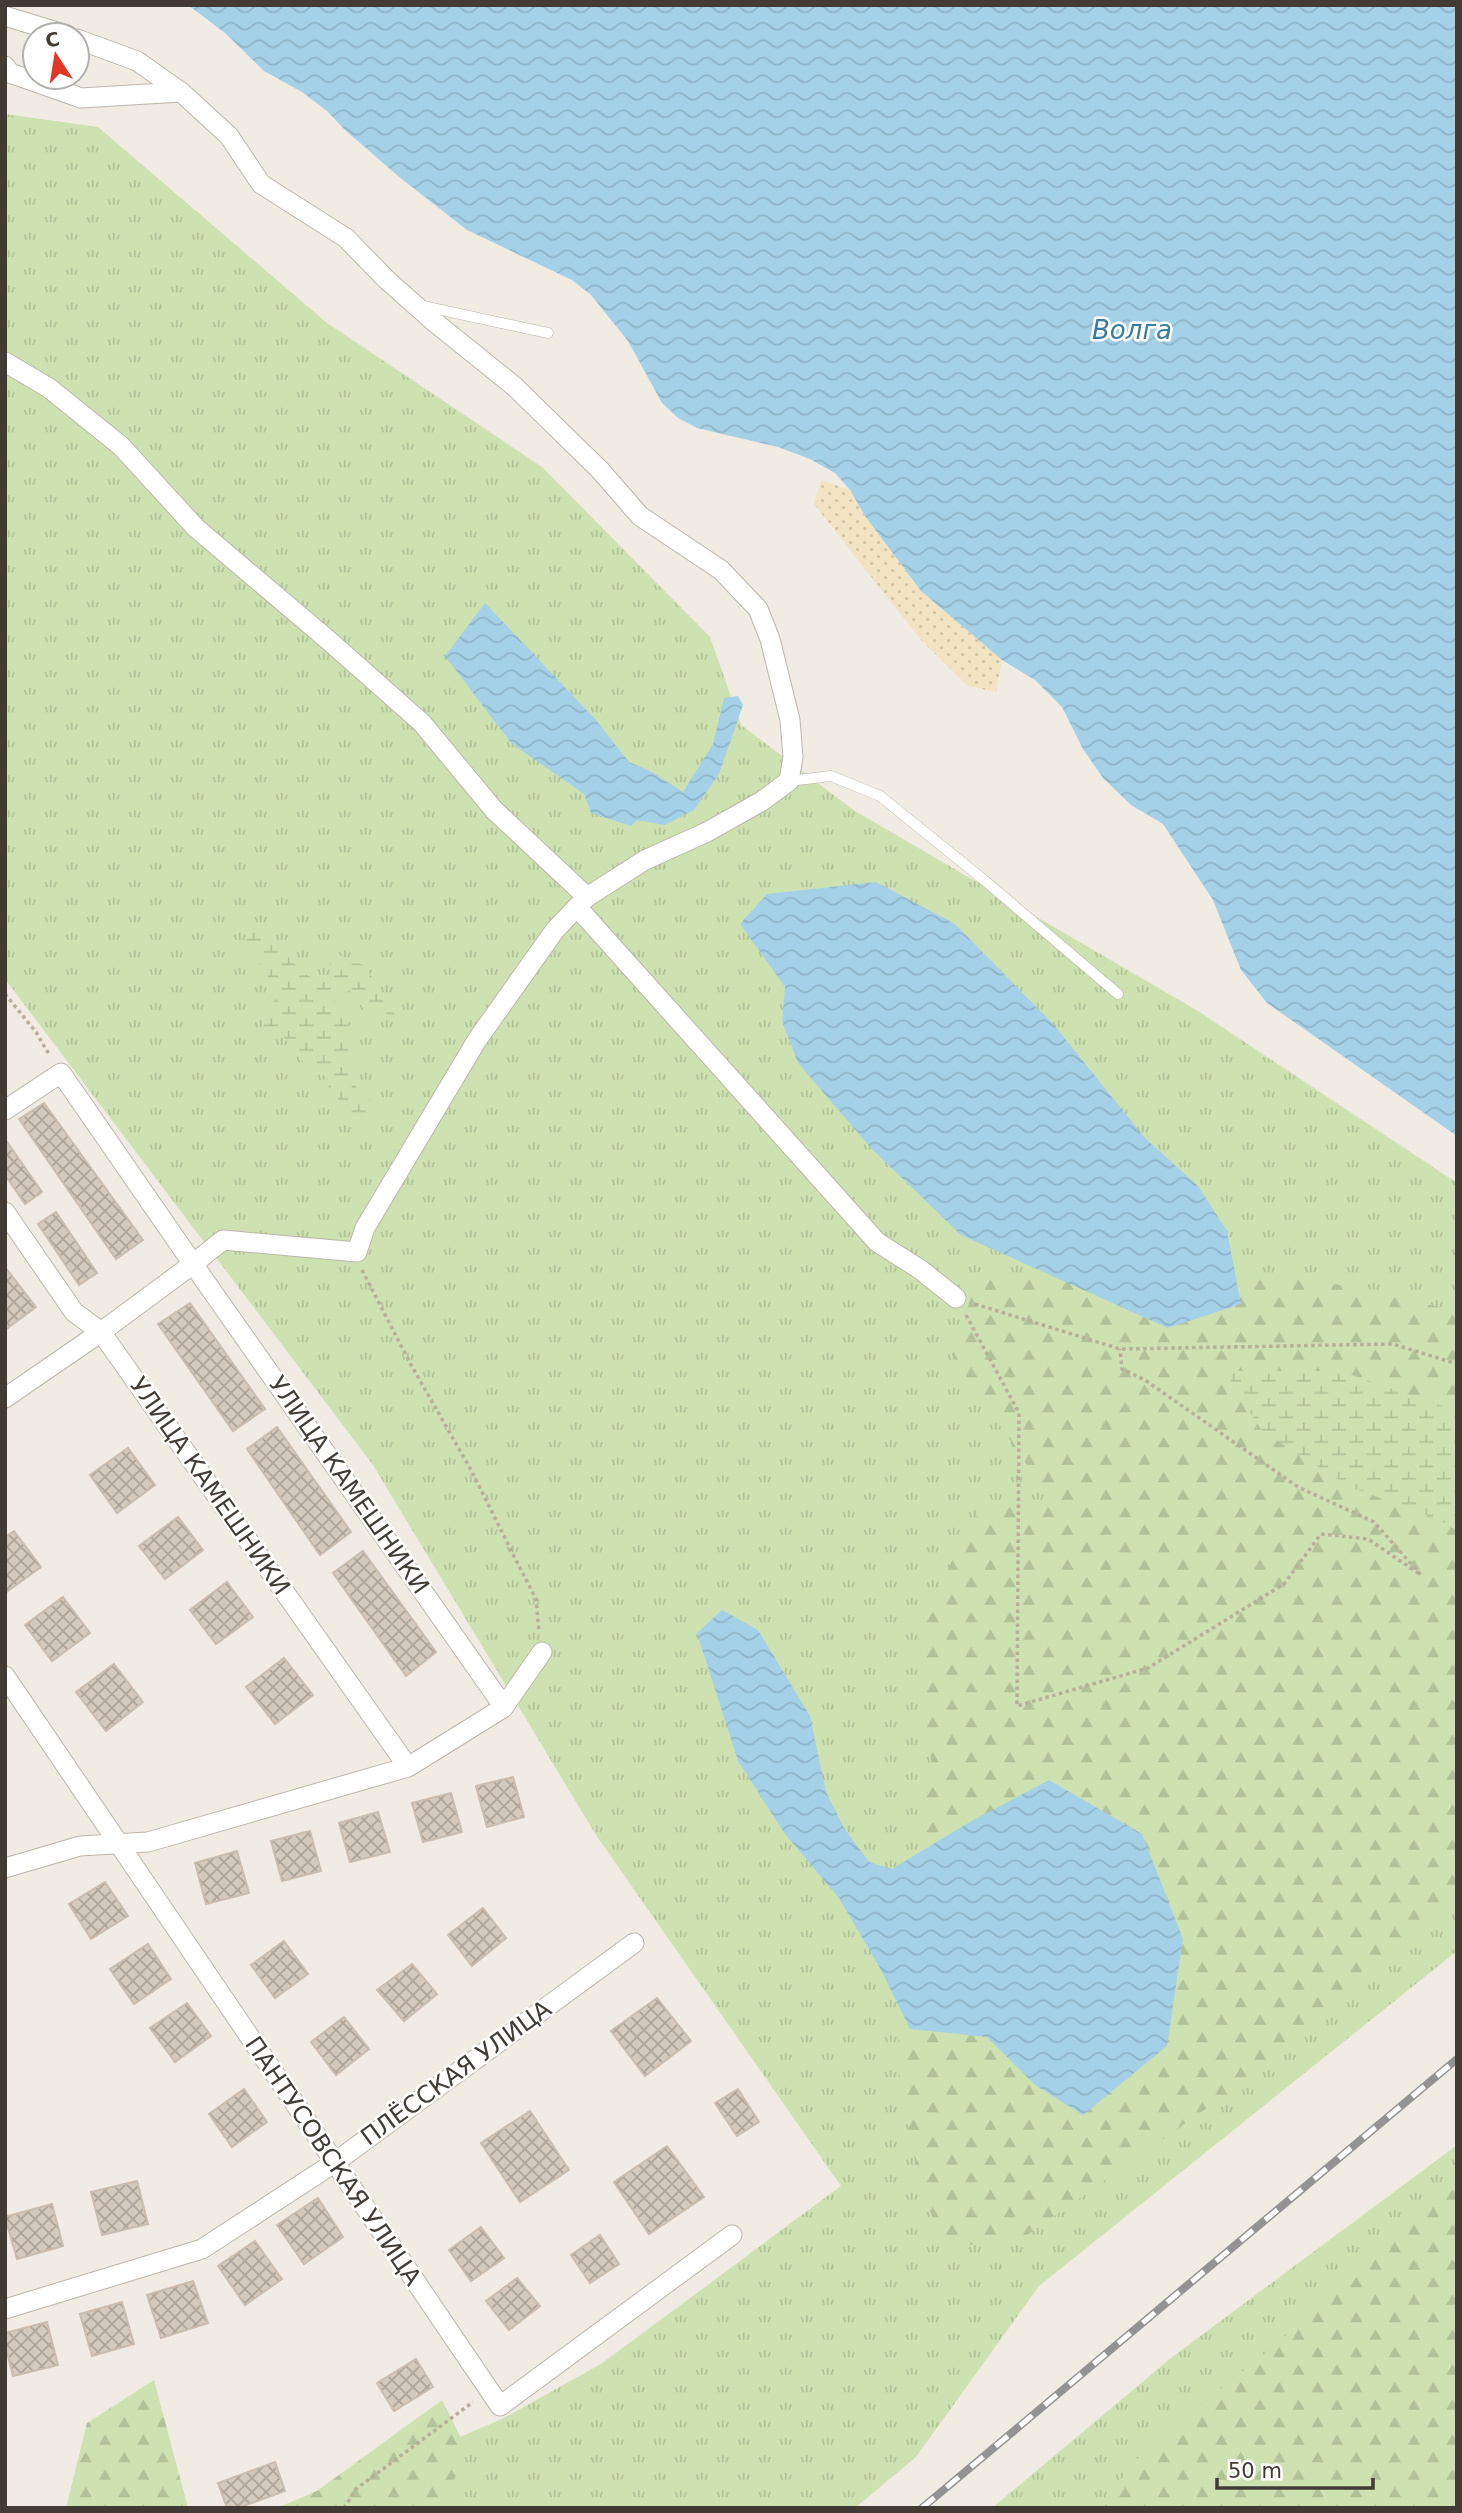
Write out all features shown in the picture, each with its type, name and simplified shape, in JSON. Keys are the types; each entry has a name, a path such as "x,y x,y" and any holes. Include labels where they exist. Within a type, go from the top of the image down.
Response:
{"street":[{"path":"5,1398 101,1332 223,1240 357,1252 365,1228 477,1040 555,930 582,902 645,860 707,832 762,801 789,782 793,757 790,720 770,639 758,609 721,570 640,516 600,470 514,386 415,305 346,238 261,184 229,136 181,92 137,61 91,43"},
{"path":"5,66 10,73 81,98 181,92"},
{"path":"5,362 49,388 121,446 196,528 422,723 494,810 582,902 877,1242 921,1270 957,1298"},
{"path":"5,1111 61,1073"},
{"name":"УЛИЦА КАМЕШНИКИ","path":"61,1073 505,1707"},
{"name":"УЛИЦА КАМЕШНИКИ","path":"5,1212 74,1312 101,1332 408,1767"},
{"path":"5,1868 80,1846 148,1842 408,1767 505,1707 542,1652"},
{"name":"ПАНТУСОВСКАЯ УЛИЦА","path":"5,1676 489,2390"},
{"name":"ПЛЁССКАЯ УЛИЦА","path":"5,2309 202,2249 334,2164 634,1942"},
{"path":"489,2390 500,2406 732,2235"}],"lane":[{"path":"415,305 548,333"},
{"path":"789,782 831,776 880,796 1118,994"}],"path":[{"path":"5,994 36,1032 61,1073"},
{"path":"357,1252 364,1277 471,1470 536,1600 542,1652"},
{"path":"957,1298 1120,1349 1393,1344 1457,1364"},
{"path":"957,1298 1020,1413 1017,1706 1147,1668 1284,1584 1321,1534 1368,1539 1421,1575 1374,1522 1298,1488 1145,1380 1122,1369 1120,1349"},
{"path":"344,2508 356,2489 489,2390"}],"green space":[{"path":"5,114 98,127 327,323 542,467 710,637 741,725 855,811 1198,1011 1457,1183 1457,1951 1039,2286 916,2457 855,2508 293,2508 502,2419 601,2364 841,2186 596,1835 373,1465 5,979"},
{"path":"255,931 275,942 304,974 324,982 336,973 319,947 365,966 398,1020 366,1012 350,990 334,997 336,1008 351,1028 350,1053 356,1087 382,1110 363,1127 329,1089 327,1077 307,1066 282,1035 261,1047 266,1015 278,994 246,940"},
{"path":"978,1276 1304,1277 1457,1311 1457,1902 1234,2089 1023,2238 951,2247 922,2198 896,2062 931,1761 917,1626 981,1508 1050,1499 952,1355"},
{"path":"1225,1371 1340,1371 1457,1411 1457,1531 1440,1520 1350,1487 1262,1431"},
{"path":"1457,2145 1457,2508 992,2508 1171,2358"},
{"path":"1457,2174 1457,2508 1098,2508 1146,2448 1273,2347"},
{"path":"154,2380 188,2508 66,2508 87,2423"},
{"path":"442,2400 464,2444 449,2497 424,2508 277,2508 317,2491"}],"sand":[{"path":"821,480 850,490 865,516 921,591 1002,660 996,692 968,686 921,640 814,504"}],"water":[{"name":"Волга","path":"188,5 1457,5 1457,1136 1267,1003 1241,970 1213,900 1163,824 1131,805 1103,778 1083,749 1062,707 1035,680 1002,660 921,591 865,516 850,490 835,473 810,459 778,447 697,428 678,418 662,403 628,341 591,295 572,280 467,230 398,176 327,111 302,92 264,71 225,33"},
{"path":"485,603 595,719 629,762 652,772 683,792 713,744 724,698 738,696 743,705 719,774 694,810 665,825 637,820 631,826 591,813 584,794 511,743 445,656"},
{"path":"876,882 955,924 1054,1025 1145,1138 1198,1186 1227,1231 1241,1304 1168,1328 961,1235 871,1148 798,1063 782,1021 785,987 740,924 767,894"},
{"path":"722,1610 758,1630 810,1716 826,1792 844,1828 869,1862 892,1869 968,1823 1049,1780 1142,1834 1183,1939 1167,2046 1083,2115 1035,2085 987,2037 910,2029 881,1970 839,1898 785,1834 738,1761 697,1633"}],"building":[{"path":"44,1103 143,1240 116,1259 19,1119"},
{"path":"5,1139 42,1192 25,1204 5,1175"},
{"path":"56,1212 97,1273 79,1285 38,1224"},
{"path":"5,1267 36,1307 5,1330"},
{"path":"190,1303 265,1409 233,1431 158,1324"},
{"path":"277,1427 351,1532 320,1555 247,1449"},
{"path":"128,1448 155,1485 117,1513 90,1475"},
{"path":"178,1517 203,1550 165,1579 139,1546"},
{"path":"14,1531 41,1567 5,1593 5,1537"},
{"path":"363,1551 436,1652 406,1676 333,1573"},
{"path":"227,1582 253,1617 216,1644 190,1610"},
{"path":"63,1597 90,1633 52,1661 25,1625"},
{"path":"284,1658 313,1695 275,1724 246,1687"},
{"path":"114,1664 143,1702 106,1731 76,1692"},
{"path":"513,1777 524,1817 487,1827 476,1786"},
{"path":"451,1793 462,1832 423,1842 412,1803"},
{"path":"378,1812 390,1852 350,1862 339,1823"},
{"path":"310,1831 321,1871 282,1881 271,1841"},
{"path":"237,1851 249,1893 206,1904 195,1863"},
{"path":"105,1882 128,1916 91,1939 69,1904"},
{"path":"483,1908 506,1938 472,1966 448,1935"},
{"path":"284,1941 308,1974 275,1998 251,1965"},
{"path":"148,1944 171,1979 134,2004 110,1969"},
{"path":"412,1964 437,1994 404,2021 377,1990"},
{"path":"657,1998 691,2041 645,2076 611,2031"},
{"path":"187,2003 211,2036 175,2062 150,2028"},
{"path":"344,2017 369,2049 336,2075 311,2042"},
{"path":"244,2089 267,2122 232,2147 209,2114"},
{"path":"738,2089 759,2122 737,2136 715,2103"},
{"path":"530,2111 569,2170 520,2202 481,2143"},
{"path":"667,2146 704,2197 649,2234 614,2182"},
{"path":"137,2181 148,2224 102,2235 91,2192"},
{"path":"318,2198 343,2237 304,2264 277,2225"},
{"path":"52,2204 63,2246 17,2259 5,2217"},
{"path":"481,2227 504,2258 471,2281 449,2250"},
{"path":"600,2235 619,2264 590,2283 571,2255"},
{"path":"255,2241 282,2279 245,2305 218,2266"},
{"path":"517,2278 540,2306 509,2330 486,2301"},
{"path":"193,2281 208,2323 161,2338 147,2295"},
{"path":"122,2302 134,2344 92,2356 80,2314"},
{"path":"47,2322 58,2365 13,2376 5,2345 5,2333"},
{"path":"416,2359 433,2387 394,2411 377,2383"},
{"path":"275,2462 285,2491 238,2508 227,2508 218,2483"}],"railway":[{"path":"922,2508 1457,2059"}]}
